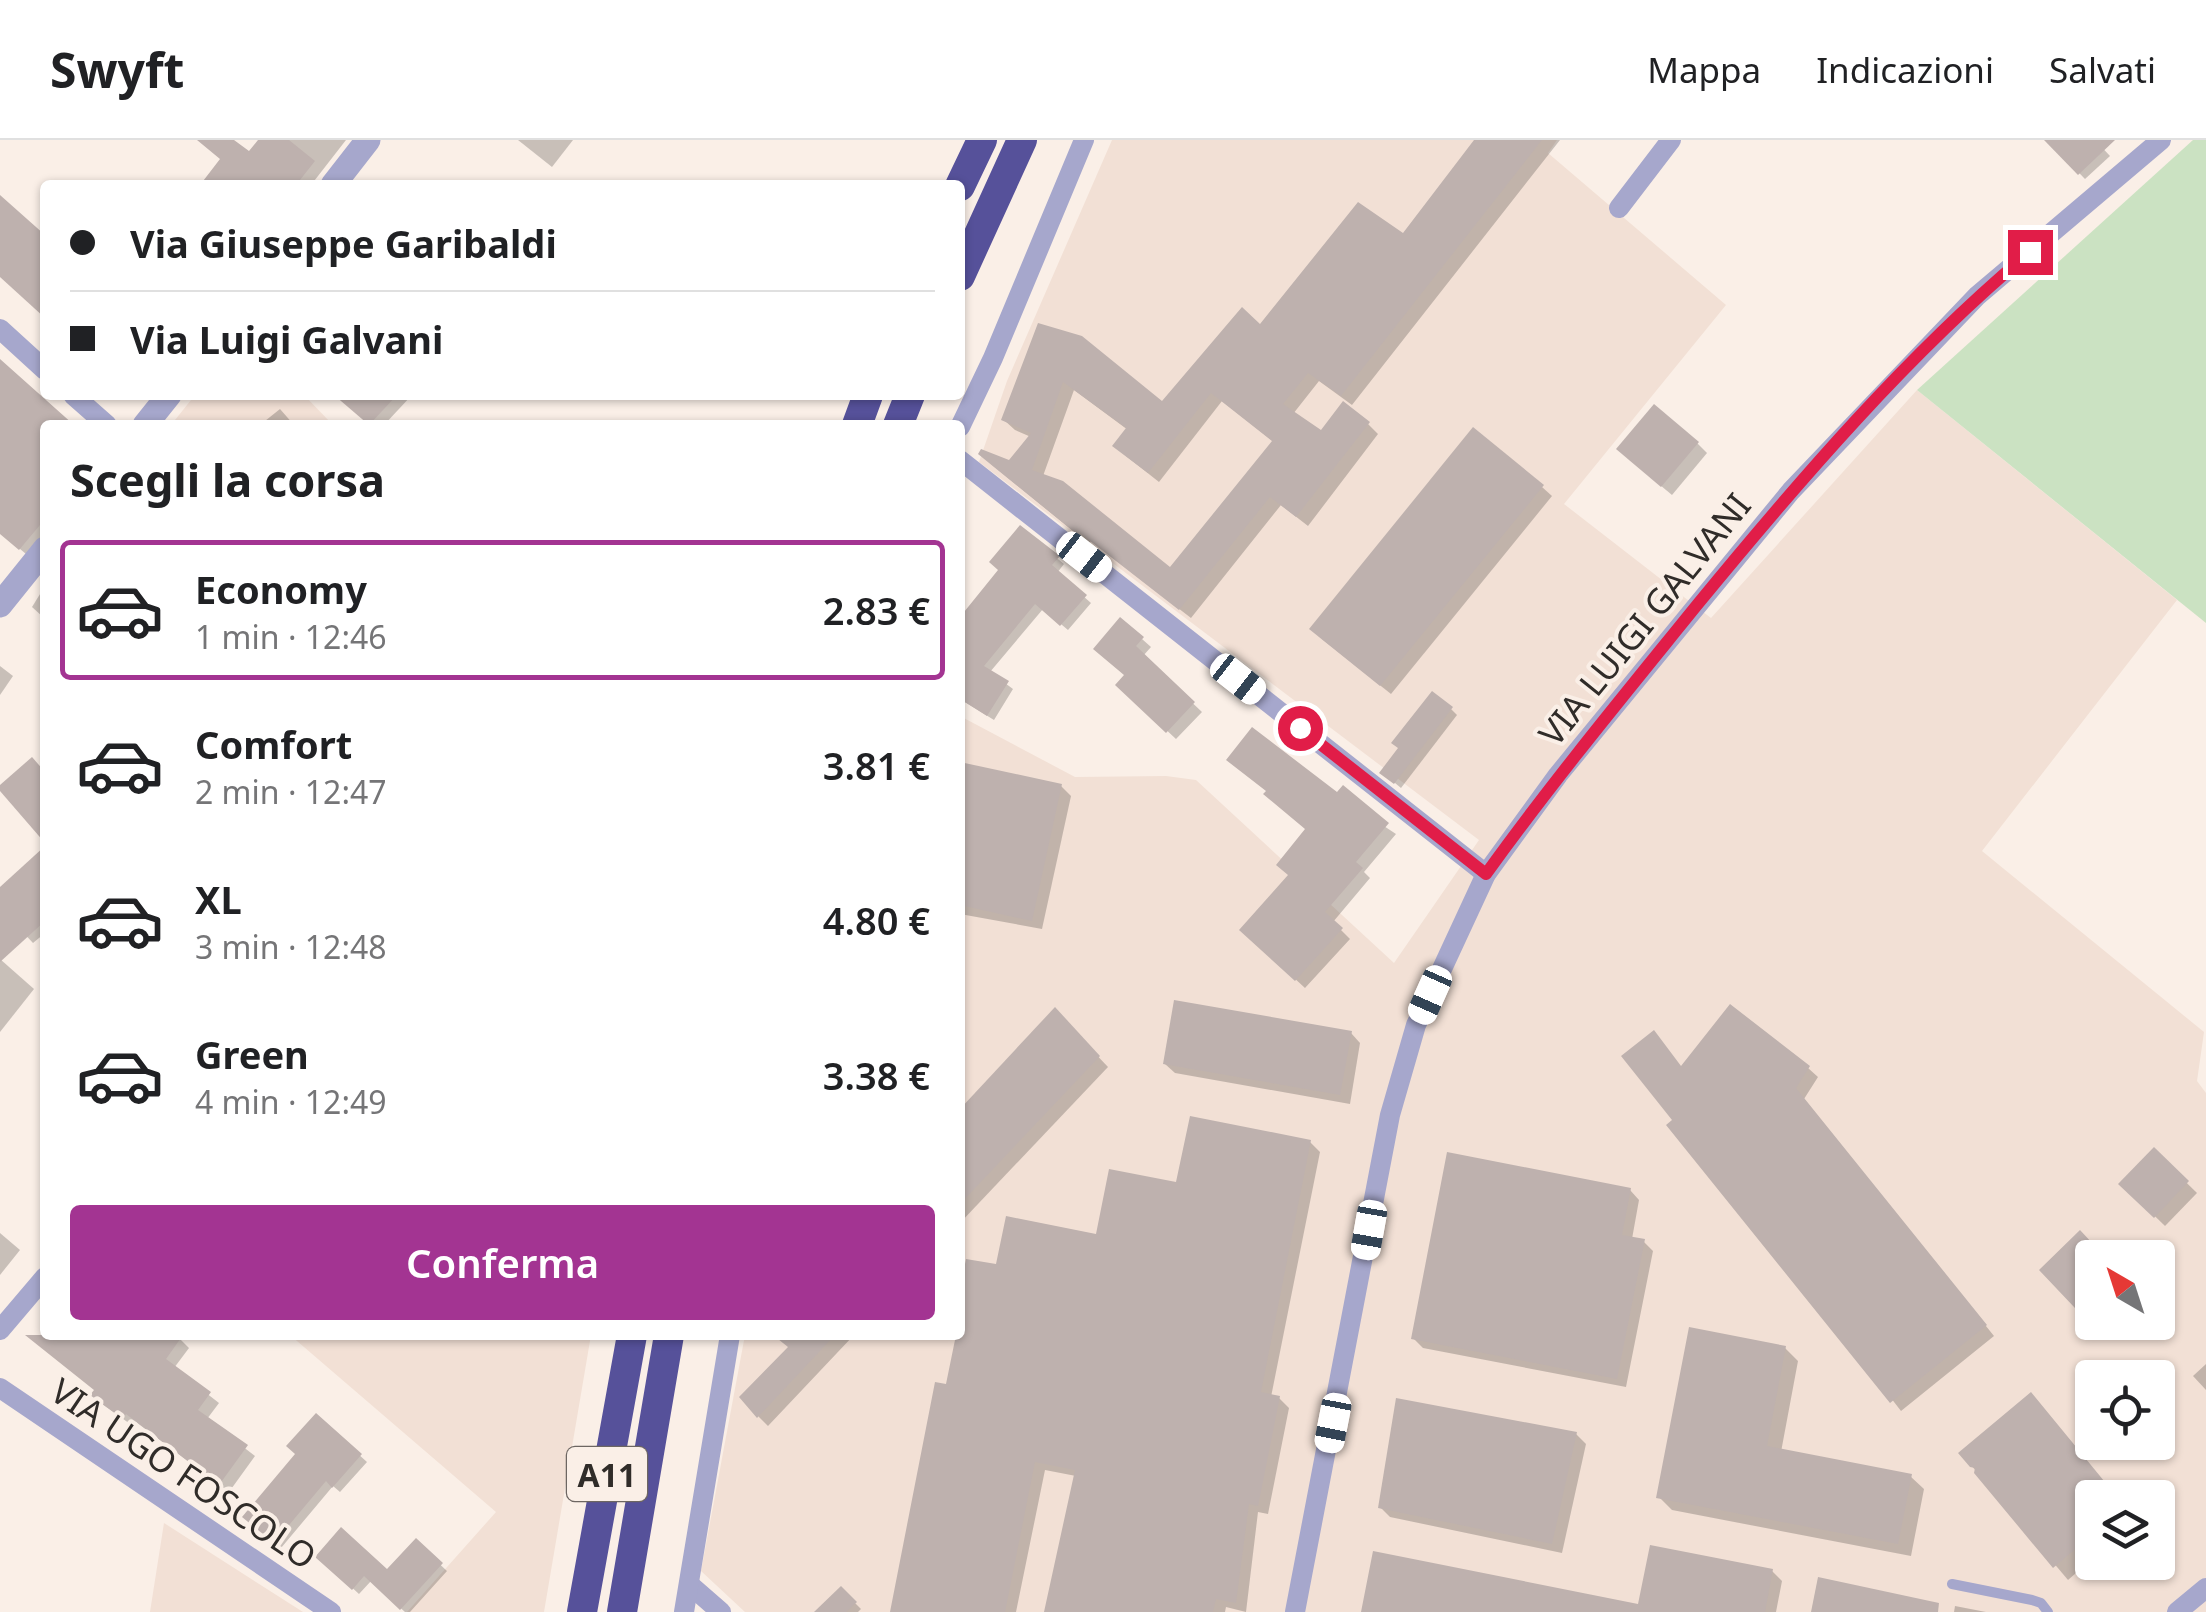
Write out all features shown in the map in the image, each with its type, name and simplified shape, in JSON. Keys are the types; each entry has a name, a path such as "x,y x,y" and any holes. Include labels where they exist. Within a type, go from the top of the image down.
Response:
{"highway":[{"path":"963,180 982,140"},
{"path":"965,265 1022,140"},
{"name":"A11","path":"582,1612 631,1340"},
{"name":"A11","path":"622,1612 669,1340"}],"street":[{"path":"337,180 368,140"},
{"path":"963,420 1084,140"},
{"path":"1619,208 1671,140"},
{"name":"VIA LUIGI GALVANI","path":"1295,1612 1390,1115 1416,1025 1486,874 1558,775 1791,491 1977,296 2161,140"},
{"path":"0,330 40,366"},
{"path":"79,400 101,420"},
{"path":"150,420 165,400"},
{"path":"965,464 1486,874"},
{"path":"4,592 40,555"},
{"path":"0,1330 40,1283"},
{"path":"684,1612 729,1340"},
{"name":"VIA UGO FOSCOLO","path":"0,1388 332,1612"},
{"path":"690,1585 721,1612"},
{"path":"2177,1612 2206,1588"}],"lane":[{"path":"1952,1584 2032,1600 2048,1612"}],"shaded area":[{"path":"1112,140 1557,140 1548,153 1726,305 1564,504 1711,618 1917,390 2177,600 1982,851 2204,1032 2197,1081 2206,1093 2206,1612 745,1612 701,1571 744,1340 965,1340 965,719 1075,777 1166,776 1196,780 1394,963 1479,840 979,462 1007,381"},
{"path":"191,400 309,400 328,420 175,420"},
{"path":"296,1340 590,1340 544,1612 407,1612 496,1512"},
{"path":"164,1523 303,1612 150,1612"}],"green space":[{"path":"2193,140 2206,140 2206,623 1917,390"}],"building":[{"path":"197,140 234,140 249,151 258,140 289,140 315,161 300,180 204,180 220,159"},
{"path":"1474,140 1542,140 1341,396 1308,373 1283,404 1321,430 1343,401 1370,422 1296,517 1270,497 1179,610 978,454 981,449 1009,460 1031,433 1001,420 1038,323 1082,336 1162,401 1242,307 1260,324 1358,202 1403,233","holes":["1063,382 1126,428 1112,446 1148,473 1211,393 1272,441 1170,567 1063,481 1032,470"]},
{"path":"2044,140 2115,140 2078,175"},
{"path":"0,195 40,231 40,313 0,277"},
{"path":"0,359 40,395 40,400 46,400 68,420 40,420 40,525 19,550 0,534"},
{"path":"340,400 392,400 374,420 363,420"},
{"path":"1654,404 1699,442 1661,487 1616,449"},
{"path":"1473,427 1544,485 1380,686 1309,629"},
{"path":"1020,525 1060,556 1052,565 1087,595 1060,626 1035,604 984,666 1009,681 987,716 965,702 965,611 998,570 989,562"},
{"path":"1120,617 1144,637 1136,646 1195,702 1166,733 1115,685 1124,675 1093,649"},
{"path":"1432,691 1453,707 1394,784 1379,773 1398,748 1391,743"},
{"path":"1252,727 1337,792 1343,785 1389,823 1356,862 1363,868 1325,912 1343,928 1295,981 1239,930 1288,875 1276,865 1305,829 1226,760"},
{"path":"32,757 40,766 40,837 0,791 0,785"},
{"path":"965,763 1062,784 1032,921 965,906"},
{"path":"40,851 40,926 0,962 0,887"},
{"path":"1174,1000 1352,1031 1340,1095 1163,1064"},
{"path":"1730,1004 1810,1066 1796,1088 1987,1325 1890,1403 1666,1125 1672,1120 1621,1056 1654,1030 1681,1066"},
{"path":"1055,1007 1100,1056 965,1199 965,1104"},
{"path":"1190,1116 1311,1140 1261,1392 1280,1396 1258,1506 1249,1504 1236,1603 1216,1599 1213,1612 1044,1612 1075,1470 1035,1462 1005,1612 890,1612 935,1382 946,1384 955,1340 965,1340 966,1259 996,1264 1006,1216 1096,1234 1109,1169 1176,1182"},
{"path":"2154,1147 2189,1181 2154,1218 2118,1184"},
{"path":"1447,1152 1631,1188 1622,1235 1645,1239 1617,1379 1411,1339"},
{"path":"2080,1230 2089,1240 2075,1240 2075,1308 2039,1270"},
{"path":"1689,1327 1786,1346 1767,1446 1912,1474 1898,1544 1656,1498"},
{"path":"25,1335 40,1335 40,1340 179,1340 166,1359 211,1392 198,1410 248,1445 219,1485 126,1414 123,1419 90,1395 94,1390"},
{"path":"779,1340 830,1340 757,1418 739,1397 788,1347"},
{"path":"2031,1392 2075,1446 2075,1460 2087,1460 2103,1480 2075,1480 2075,1549 2053,1568 1974,1473 1975,1468 1958,1453"},
{"path":"1396,1398 1577,1432 1552,1544 1378,1508"},
{"path":"316,1413 362,1454 332,1488 326,1481 274,1543 242,1517 295,1454 286,1446"},
{"path":"341,1527 387,1569 416,1538 443,1563 400,1610 364,1576 352,1590 315,1557"},
{"path":"1650,1545 1773,1569 1765,1612 1361,1612 1373,1551 1638,1604"},
{"path":"1818,1577 1939,1603 1938,1612 1811,1612"},
{"path":"841,1586 857,1602 846,1612 814,1612"}],"route":[{"path":"1300,728 1486,874 1558,775 1791,491 1977,296 2030,252"}]}
